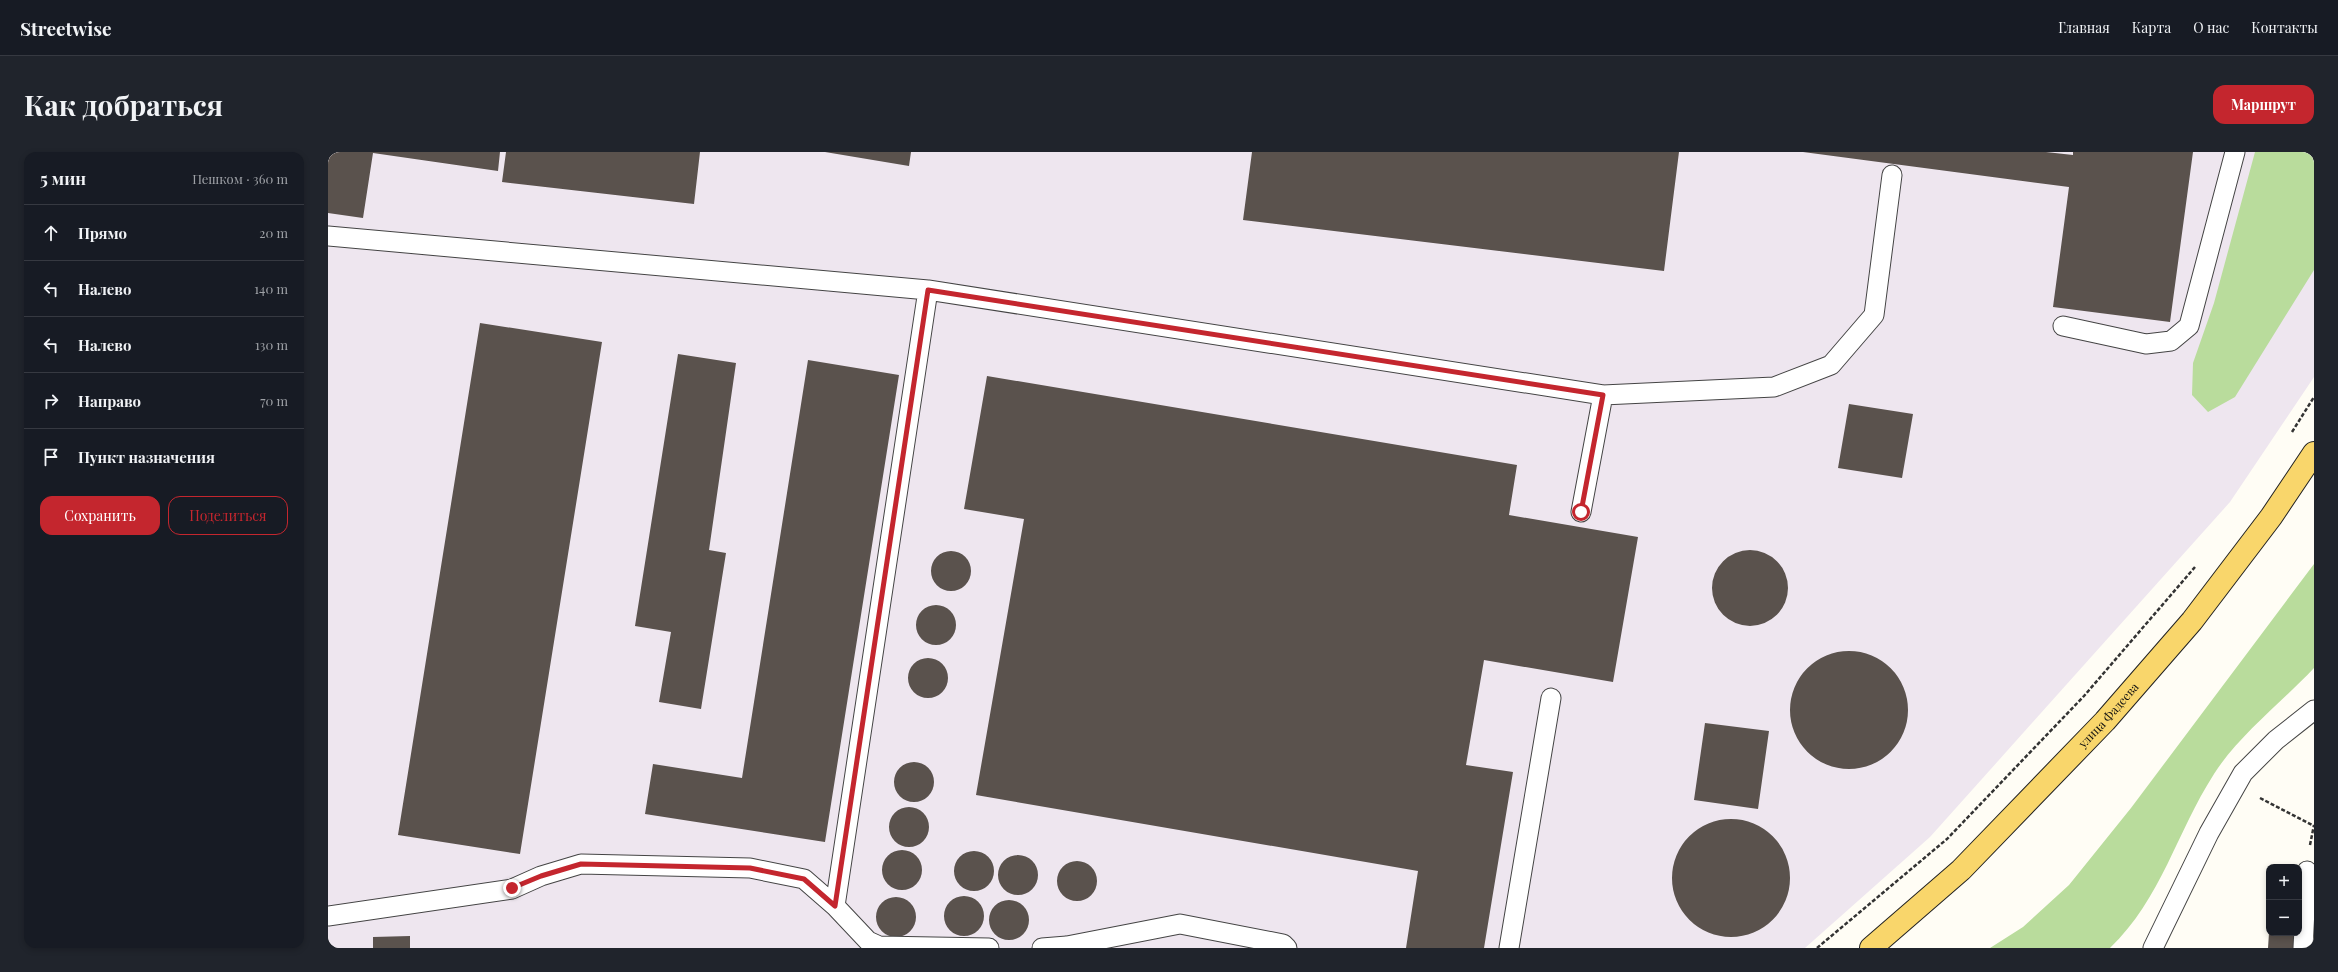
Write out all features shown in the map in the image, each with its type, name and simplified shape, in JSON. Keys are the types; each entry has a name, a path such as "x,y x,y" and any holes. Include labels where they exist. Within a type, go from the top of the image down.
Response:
{"main road":[{"name":"улица Фадеева","path":"1871,948 1961,870 2105,721 2192,621 2271,517 2314,454"}],"lane":[{"path":"2063,326 2146,344 2171,341 2189,326 2235,152"},
{"path":"328,236 928,290 1603,395 1774,387 1831,365 1874,315 1892,175"},
{"path":"835,906 928,290"},
{"path":"1581,512 1603,395"},
{"path":"1509,948 1551,698"},
{"path":"2153,948 2202,846 2233,788 2243,773 2261,754 2314,710"},
{"path":"328,916 512,888 541,876 581,864 750,868 804,879 835,906 868,941 879,946 989,948"},
{"path":"2303,948 2308,871"},
{"path":"1042,948 1067,946 1180,924 1283,944 1287,948"}],"path":[{"path":"2289,438 2314,397"},
{"path":"1817,948 1947,839 2084,696 2196,565"},
{"path":"2233,788 2261,798 2314,826"}],"shaded area":[{"path":"328,152 2314,152 2314,377 2230,502 1930,837 1805,948 328,948"}],"green space":[{"path":"2255,152 2314,152 2314,270 2235,397 2208,412 2192,395 2193,363 2214,303"},
{"path":"2314,564 2314,668 2235,746 2214,774 2189,819 2156,887 2128,929 2110,948 1990,948 2023,927 2069,885 2131,808"}],"building":[{"path":"328,152 500,152 498,171 373,153 363,218 328,213"},
{"path":"506,152 700,152 694,204 502,182"},
{"path":"825,152 911,152 909,166"},
{"path":"1252,152 1679,152 1664,271 1243,220"},
{"path":"1803,152 2046,152 2073,155 2073,152 2193,152 2170,322 2053,307 2069,187"},
{"path":"480,323 602,342 520,854 398,835"},
{"path":"678,354 736,363 709,550 726,553 701,709 659,702 671,632 635,626"},
{"path":"808,360 899,375 825,842 645,814 653,764 742,778"},
{"path":"987,376 1517,465 1509,515 1638,537 1613,682 1484,660 1466,765 1513,772 1484,948 1406,948 1418,871 976,795 1024,519 964,509"},
{"path":"1849,404 1913,414 1902,478 1838,468"},
{"path":"1750,550 1765,553 1777,561 1785,573 1788,588 1785,603 1777,615 1765,623 1750,626 1735,623 1723,615 1715,603 1712,588 1715,573 1723,561 1735,553"},
{"path":"951,551 965,557 971,571 965,585 951,591 937,585 931,571 937,557"},
{"path":"936,605 944,607 950,611 954,617 956,625 954,633 950,639 944,643 936,645 928,643 922,639 918,633 916,625 918,617 922,611 928,607"},
{"path":"1849,651 1872,655 1891,668 1904,687 1908,710 1904,733 1891,752 1872,765 1849,769 1826,765 1807,752 1794,733 1790,710 1794,687 1807,668 1826,655"},
{"path":"928,658 936,660 942,664 946,670 948,678 946,686 942,692 936,696 928,698 920,696 914,692 910,686 908,678 910,670 914,664 920,660"},
{"path":"1705,723 1769,731 1758,809 1694,800"},
{"path":"914,762 922,764 928,768 932,774 934,782 932,790 928,796 922,800 914,802 906,800 900,796 896,790 894,782 896,774 900,768 906,764"},
{"path":"909,807 917,809 923,813 927,819 929,827 927,835 923,841 917,845 909,847 901,845 895,841 891,835 889,827 891,819 895,813 901,809"},
{"path":"1731,819 1754,823 1773,836 1786,855 1790,878 1786,901 1773,920 1754,933 1731,937 1708,933 1689,920 1676,901 1672,878 1676,855 1689,836 1708,823"},
{"path":"902,850 910,852 916,856 920,862 922,870 920,878 916,884 910,888 902,890 894,888 888,884 884,878 882,870 884,862 888,856 894,852"},
{"path":"974,851 982,853 988,857 992,863 994,871 992,879 988,885 982,889 974,891 966,889 960,885 956,879 954,871 956,863 960,857 966,853"},
{"path":"1018,855 1026,857 1032,861 1036,867 1038,875 1036,883 1032,889 1026,893 1018,895 1010,893 1004,889 1000,883 998,875 1000,867 1004,861 1010,857"},
{"path":"1077,861 1091,867 1097,881 1091,895 1077,901 1063,895 1057,881 1063,867"},
{"path":"964,896 972,898 978,902 982,908 984,916 982,924 978,930 972,934 964,936 956,934 950,930 946,924 944,916 946,908 950,902 956,898"},
{"path":"896,897 904,899 910,903 914,909 916,917 914,925 910,931 904,935 896,937 888,935 882,931 878,925 876,917 878,909 882,903 888,899"},
{"path":"1009,900 1017,902 1023,906 1027,912 1029,920 1027,928 1023,934 1017,938 1009,940 1001,938 995,934 991,928 989,920 991,912 995,906 1001,902"},
{"path":"410,936 410,948 373,948 373,937"},
{"path":"2269,936 2294,936 2294,948 2268,948"}],"route":[{"path":"512,888 541,876 581,864 750,868 804,879 835,906 928,290 1603,395 1581,512"}]}
